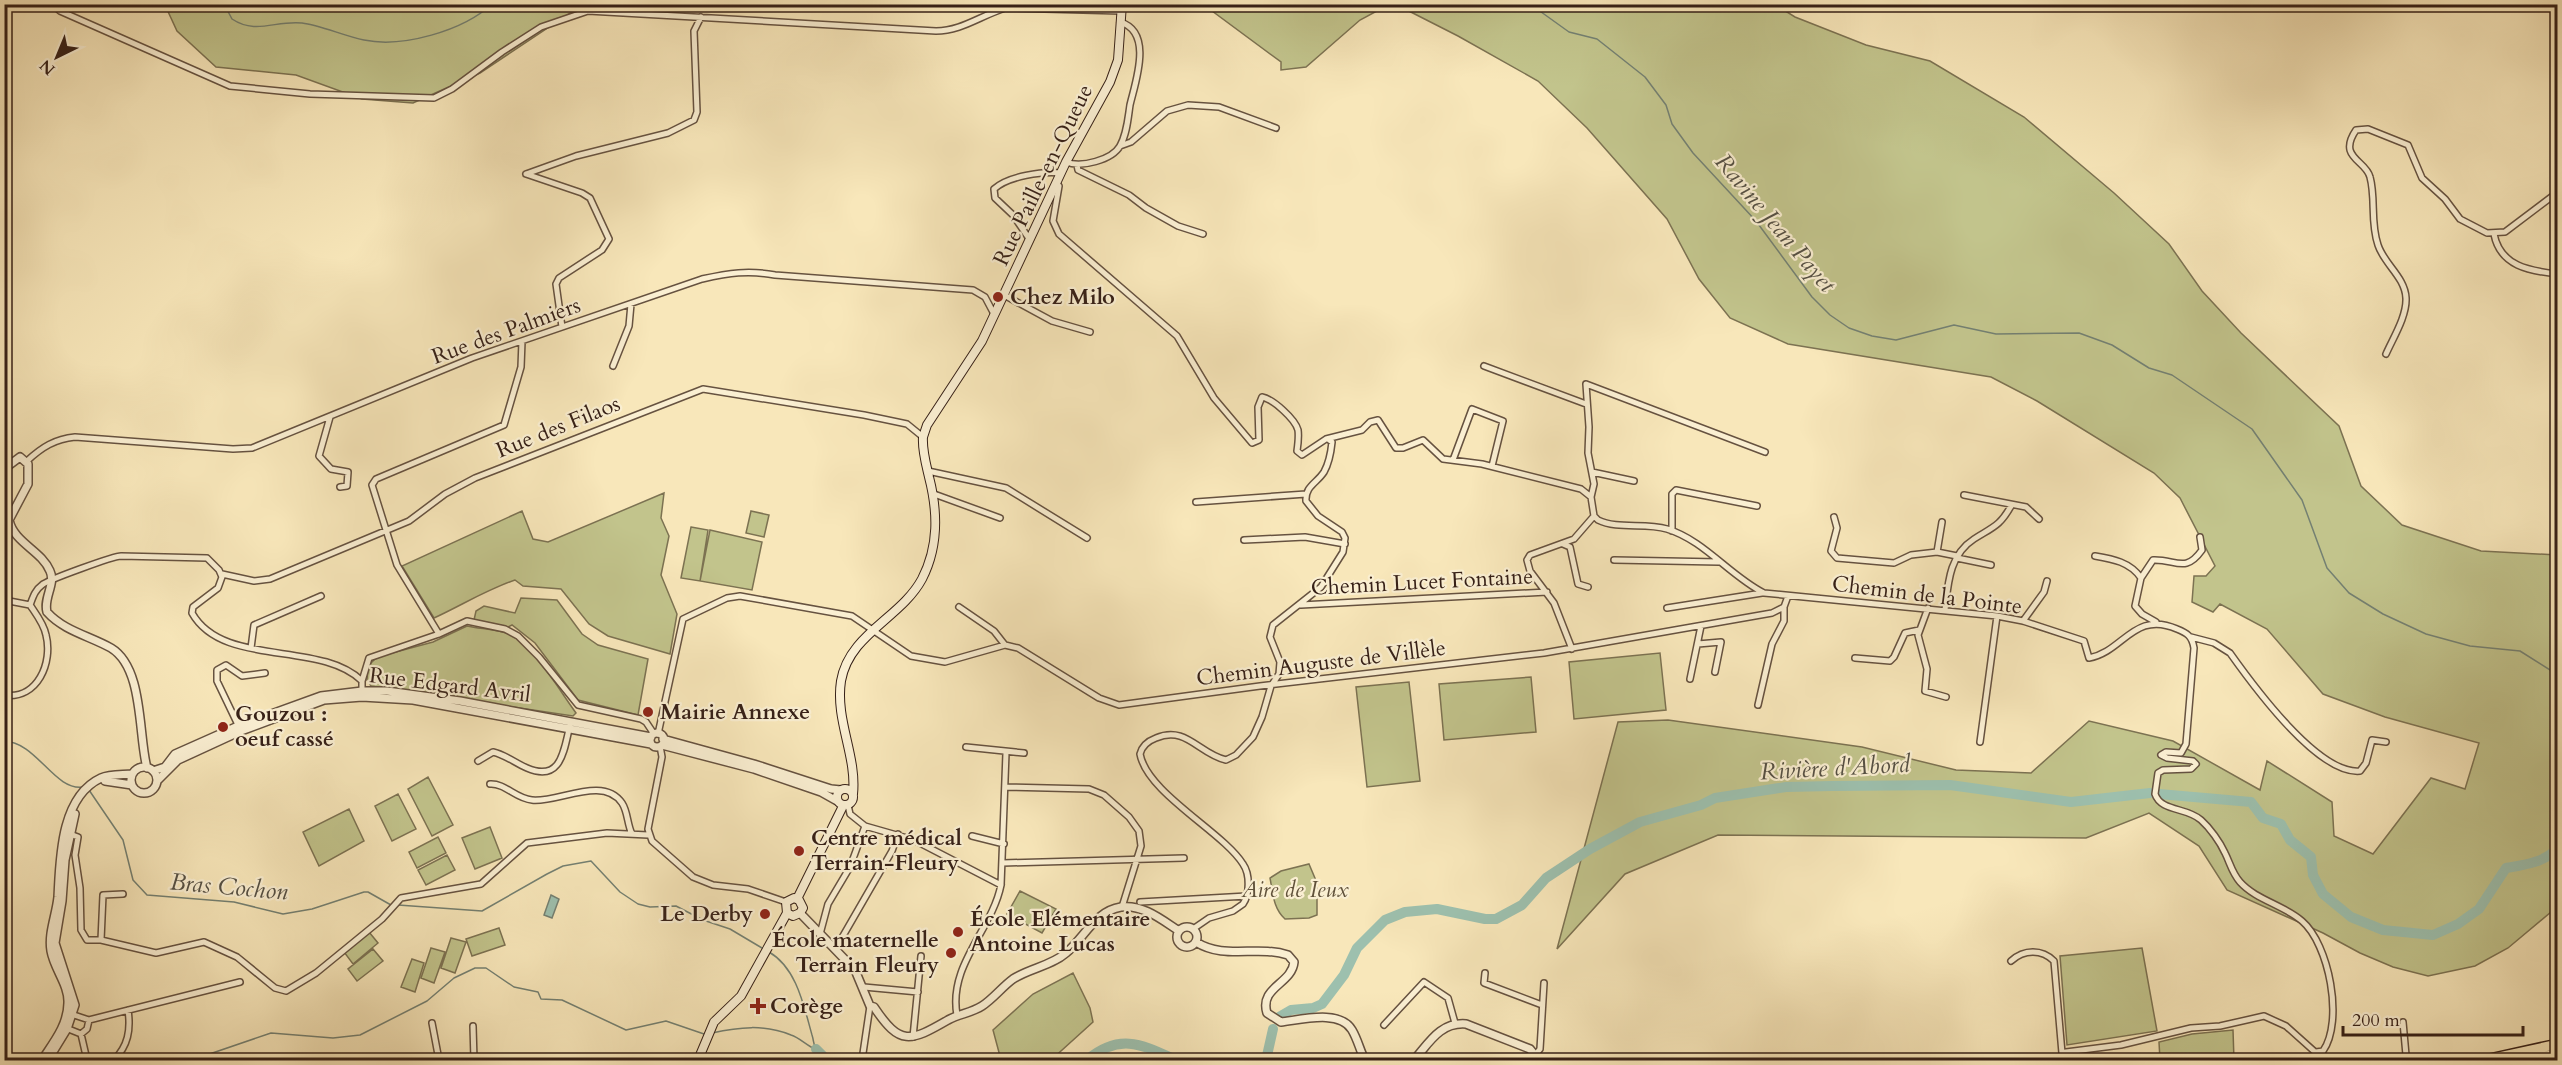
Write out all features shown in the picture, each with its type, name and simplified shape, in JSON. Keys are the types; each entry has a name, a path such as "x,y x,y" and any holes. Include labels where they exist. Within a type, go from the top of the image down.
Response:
{"highway":[{"path":"2485,1060 2558,1044"},
{"path":"2519,1060 2558,1054"}],"main road":[{"name":"Rue Paille-en-Queue","path":"923,437 927,425 982,341 1066,162 1110,82 1118,60 1121,8"},
{"path":"797,899 802,905 800,913 795,916 788,913 785,908 786,902 797,899 843,804 853,799 853,772 840,700 841,682 853,654 872,630 912,593 922,578 933,549 937,525 934,494 923,437"},
{"path":"843,804 838,793 853,772"},
{"path":"843,789 853,794"},
{"path":"698,1060 712,1026 741,996 788,913"}],"street":[{"path":"52,4 60,11 230,87 310,94 434,98 452,89 541,27 588,11 950,31 1006,8 1121,8"},
{"path":"562,327 556,284 559,278 602,250 609,239 590,198 582,193 526,174 576,156 668,133 694,120 697,112 694,31 701,16"},
{"path":"1120,22 1130,27 1137,39 1140,60 1120,146"},
{"path":"1066,162 1077,165 1111,156 1120,146 1131,142 1167,111 1188,105 1219,107 1276,128"},
{"path":"2386,354 2402,315 2406,295 2378,246 2372,215 2370,176 2351,152 2351,138 2356,130 2368,129 2403,142 2412,151 2422,178 2445,199 2460,219 2470,226 2494,234 2505,231 2558,192"},
{"path":"1077,165 1078,170 1129,195 1154,213 1178,226 1203,234"},
{"path":"1030,240 1013,215 995,198 994,189 1006,182 1039,174 1061,173"},
{"path":"1056,183 1059,186 1053,221 1059,234 1177,336 1214,398 1248,439 1254,443 1259,440 1258,406 1262,397 1273,402 1295,424 1300,454 1310,452 1326,438 1362,430 1370,422 1378,420 1396,448 1423,440 1439,457 1492,466 1581,489 1591,497"},
{"path":"2494,234 2498,250 2506,259 2529,269 2558,274"},
{"name":"Rue des Palmiers","path":"27,461 39,450 59,439 75,437 233,449 252,448 472,358 702,279 752,270 775,275 972,290 985,297 992,306 995,316"},
{"path":"1004,296 1067,327 1090,332"},
{"path":"614,366 629,326 631,304"},
{"path":"439,634 397,565 373,482 504,425 521,367 522,341"},
{"path":"1484,366 1586,404"},
{"path":"1572,649 1560,615 1547,592 1530,572 1527,560 1530,555 1574,539 1594,516 1591,497 1594,484 1588,453 1587,384 1765,452"},
{"name":"Rue des Filaos","path":"222,574 254,581 270,579 417,517 445,494 474,478 703,389 906,424 923,437"},
{"path":"1453,460 1472,409 1503,421 1492,466"},
{"path":"330,417 319,456 332,469 348,472 347,486 340,487"},
{"path":"1306,494 1327,464 1332,442 1326,438"},
{"path":"4,469 20,457 27,461 28,484 7,514 12,530 45,562 52,580 45,600 47,612 73,631 121,655 128,667 136,694 143,752 157,781 154,789 146,793 138,792 132,785 114,780 93,783"},
{"path":"928,471 1006,488 1087,538"},
{"path":"1592,472 1634,481"},
{"path":"1672,531 1672,494 1676,490 1756,506"},
{"path":"934,494 1000,518"},
{"path":"1196,502 1306,494"},
{"path":"1193,929 1197,936 1196,942 1191,946 1182,945 1177,937 1179,931 1184,927 1193,929 1209,918 1239,908 1246,896 1248,880 1242,862 1169,795 1144,768 1140,754 1151,739 1164,734 1178,734 1200,745 1217,758 1232,758 1245,746 1258,728 1271,686 1280,668 1270,630 1278,620 1326,582 1345,544 1342,532 1310,508 1306,494"},
{"path":"1964,495 2011,506 2026,507 2039,519"},
{"path":"1945,610 1949,575 1957,557 1964,548 1997,527 2011,506"},
{"name":"Chemin de la Pointe","path":"1594,516 1603,523 1646,525 1672,531 1719,562 1745,584 1764,593 1928,608 2023,621 2084,640 2089,658 2142,626 2160,624"},
{"path":"1834,517 1837,528 1830,551 1837,558 1894,563 1911,555 1936,552 1991,565"},
{"path":"1936,552 1942,522"},
{"path":"1244,540 1305,537 1345,544"},
{"path":"2200,537 2202,550 2192,561 2182,565 2165,559 2153,560 2141,578 2135,606 2142,614 2191,637 2214,643 2230,653 2304,743 2333,762 2360,771 2366,764 2372,740 2386,742"},
{"path":"1563,544 1570,547 1578,584 1588,587"},
{"path":"30,605 36,590 52,580 114,556 201,557 212,561 222,574 218,588 193,607 192,613 210,632 251,648 338,664 362,681"},
{"path":"2095,556 2123,563 2132,568 2141,578"},
{"path":"1614,561 1719,562"},
{"path":"2023,621 2044,592 2047,581"},
{"name":"Chemin Lucet Fontaine","path":"1299,605 1547,592"},
{"path":"1667,608 1764,593"},
{"path":"251,648 254,625 321,596"},
{"path":"657,741 683,620 727,598 740,596 852,616 911,656 945,662 1005,645 994,631 959,607"},
{"path":"1758,705 1772,644 1784,621 1784,607 1788,596"},
{"path":"4,600 30,605 46,633 48,645 41,678 36,686 21,693 4,695"},
{"name":"Chemin Auguste de Villèle","path":"1005,645 1030,654 1112,704 1572,649 1773,614 1784,607"},
{"path":"1928,608 1919,630 1920,646 1927,669 1926,691 1946,697"},
{"path":"1980,742 1997,616"},
{"path":"362,694 362,681 369,658 439,634 467,621 512,632 539,657 578,705 646,722 657,741 662,757 648,835"},
{"path":"1690,679 1701,626"},
{"path":"1855,658 1890,661 1905,633 1919,630"},
{"path":"2191,637 2194,657 2186,744 2181,753 2166,752 2161,755 2167,758 2193,761 2196,764 2191,770 2163,770 2158,773 2155,794 2162,804 2198,817 2220,844 2238,880 2303,922 2312,933 2324,961 2333,1006 2329,1040 2323,1051 2316,1052"},
{"path":"1698,644 1721,642 1715,672"},
{"path":"4,655 4,666"},
{"path":"239,728 217,681 218,670 226,665 242,676 265,673"},
{"name":"Rue Edgard Avril","path":"150,769 165,767 175,754 239,728 324,700 362,694 570,724 657,741 754,764 831,789 843,789"},
{"path":"478,761 493,753 529,769 555,768 561,763 570,724"},
{"name":"Rue Edgard Avril","path":"157,781 178,760 239,728"},
{"name":"Rue Edgard Avril","path":"657,741 754,769 821,792 843,804"},
{"path":"966,747 1006,753 1024,753"},
{"path":"132,785 143,752"},
{"path":"957,1015 962,968 998,900 1001,885 1006,753"},
{"path":"48,1060 70,1014 73,991 55,942 62,901 68,833 82,794 93,783 102,777 150,769"},
{"path":"490,784 497,783 522,799 533,801 590,791 608,792 622,803 632,834"},
{"path":"1005,787 1089,789 1104,795 1130,817 1139,831 1141,846 1122,907"},
{"path":"843,804 850,814 865,826 898,834 1001,885"},
{"path":"820,934 828,904 849,867 865,826"},
{"path":"68,833 78,837 75,855 82,934 87,940 101,940 144,952 167,952 204,942 237,957 275,988 286,991 294,988 382,919 401,898 481,884 527,843 594,834 648,835 693,877 704,882 748,889 786,902"},
{"path":"836,948 892,851 898,834"},
{"path":"972,836 1004,844"},
{"path":"1003,863 1184,858"},
{"path":"101,940 103,895 123,894"},
{"path":"1140,902 1246,896"},
{"path":"870,1006 874,1007 889,1029 913,1037 932,1031 957,1015 982,1006 1015,978 1057,960 1074,946 1102,914 1122,907 1132,907 1152,913 1179,931"},
{"path":"800,913 836,948 855,970 864,987 870,1006 862,1060"},
{"path":"1196,942 1216,951 1264,951 1288,955 1294,962 1292,971 1270,991 1266,1004 1270,1017 1281,1022 1324,1018 1341,1021 1352,1029 1364,1058 1335,1060"},
{"path":"2011,961 2016,956 2030,952 2054,961 2061,1060"},
{"path":"913,1037 921,956"},
{"path":"1485,973 1484,983 1542,1005"},
{"path":"70,1014 89,1020 240,982"},
{"path":"1384,1025 1424,982 1448,998 1455,1023"},
{"path":"1414,1060 1442,1029 1455,1023 1466,1024 1538,1057 1544,983"},
{"path":"864,987 918,992"},
{"path":"114,1060 122,1052 129,1036 128,1010"},
{"path":"2062,1053 2121,1045 2260,1016 2271,1018 2286,1026 2324,1060"},
{"path":"81,1034 87,1029 89,1020"},
{"path":"2403,1022 2406,1055 2403,1060"},
{"path":"432,1023 439,1060"},
{"path":"65,1026 81,1034"},
{"path":"42,1060 65,1026"},
{"path":"473,1026 474,1060"},
{"path":"81,1034 87,1060"}],"green space":[{"path":"165,5 582,5 480,73 413,103 362,99 296,75 216,67 177,31"},
{"path":"1204,5 1388,5 1360,20 1306,67 1281,70 1281,62"},
{"path":"1397,5 1776,5 1795,17 1866,45 1930,61 2024,117 2114,193 2169,244 2202,291 2241,333 2339,426 2361,486 2402,525 2481,551 2557,555 2557,907 2508,948 2475,966 2428,976 2393,967 2360,953 2323,933 2227,890 2199,846 2149,813 2086,838 1718,835 1625,874 1557,949 1618,722 1668,720 1862,747 1956,770 2031,773 2089,721 2173,741 2260,790 2267,761 2332,802 2334,836 2373,854 2431,778 2465,789 2479,743 2385,717 2323,694 2267,629 2220,604 2213,612 2192,602 2194,576 2206,576 2215,566 2180,498 2154,473 2037,401 1991,377 1788,344 1730,318 1699,279 1667,219 1587,128 1538,81"},
{"path":"664,493 661,518 669,536 661,575 677,614 670,654 608,636 589,624 561,589 523,586 515,580 434,618 402,566 522,511 533,539 548,542"},
{"path":"751,511 769,515 764,537 746,533"},
{"path":"691,527 708,530 700,581 681,578"},
{"path":"710,530 762,542 752,590 700,581"},
{"path":"521,598 557,600 582,634 598,645 648,659 638,715 578,700 535,643 512,625 508,627 474,620 476,611 484,606 515,613"},
{"path":"467,626 504,632 518,640 537,658 576,713 573,716 371,686 367,680 368,666 377,657 433,642"},
{"path":"1660,653 1666,710 1574,719 1569,662"},
{"path":"1531,677 1536,732 1444,740 1439,684"},
{"path":"1409,682 1420,781 1367,787 1356,687"},
{"path":"428,777 453,825 432,836 408,789"},
{"path":"398,794 416,829 392,841 375,806"},
{"path":"349,809 364,841 319,866 303,832"},
{"path":"490,827 502,858 475,869 462,838"},
{"path":"438,837 446,853 417,868 409,852"},
{"path":"447,855 455,870 426,885 418,870"},
{"name":"Aire de Ieux","path":"1309,864 1317,883 1317,915 1309,918 1285,919 1276,905 1270,878 1281,871"},
{"path":"1020,891 1056,909 1042,933 1007,914"},
{"path":"499,928 505,945 472,956 466,939"},
{"path":"369,932 378,943 353,964 344,952"},
{"path":"451,938 466,942 455,973 441,968"},
{"path":"431,948 445,952 434,983 421,978"},
{"path":"2142,948 2157,1031 2067,1045 2060,956"},
{"path":"373,949 383,961 357,981 348,969"},
{"path":"412,959 424,963 415,992 401,987"},
{"path":"1073,973 1090,1008 1093,1022 1051,1060 1001,1060 993,1030 1033,994"},
{"path":"2233,1030 2234,1060 2160,1060 2159,1042 2192,1034"}],"shaded area":[{"path":"551,895 559,899 552,918 544,915"}],"waterway":[{"name":"Ravine Jean Payet","path":"224,4 232,19 249,26 302,23 379,42 414,39 449,29 480,14 492,4"},
{"name":"Ravine Jean Payet","path":"1530,4 1569,32 1597,39 1645,77 1666,105 1672,124 1693,153 1756,221 1812,297 1830,315 1849,328 1872,336 1896,340 1954,325 1996,334 2079,333 2112,345 2149,368 2172,375 2252,429 2302,500 2327,568 2349,593 2383,614 2426,634 2470,646 2520,651 2558,675"},
{"name":"Bras Cochon","path":"4,741 16,743 26,749 63,782 83,787"},
{"name":"Rivière d'Abord","path":"1279,1017 1291,1010 1313,1008 1322,1004 1344,975 1357,948 1385,920 1405,912 1437,909 1485,919 1496,919 1522,905 1546,878 1590,849 1640,822 1701,805 1715,798 1786,787 1832,786 1950,785 2071,802 2150,793"},
{"name":"Bras Cochon","path":"89,790 123,840 133,880 147,895 234,902 283,914 312,909 364,892 391,905"},
{"name":"Rivière d'Abord","path":"2159,794 2251,802 2263,818 2281,824 2290,840 2311,857 2313,875 2323,894 2351,917 2383,930 2433,935 2458,924 2479,909 2506,868 2541,859 2558,847"},
{"name":"Bras Cochon","path":"398,905 482,911 563,866 591,861 620,892 638,904 650,907 676,906 703,920 730,929 762,948"},
{"name":"Bras Cochon","path":"769,952 779,959 793,978 816,1049"},
{"name":"Rivière d'Abord","path":"192,1060 271,1033 333,1038 360,1035 427,1001 454,978 475,968 486,968 514,987 538,992 541,999 562,1000 626,1030 666,1021 704,1034"},
{"name":"Rivière d'Abord","path":"712,1033 742,1028 771,1029 794,1036 815,1049"},
{"name":"Rivière d'Abord","path":"1266,1060 1273,1029"},
{"name":"Rivière d'Abord","path":"1087,1060 1099,1051 1121,1044 1142,1046 1176,1060"},
{"name":"Rivière d'Abord","path":"816,1049 827,1060"}],"place":[{"name":"Chez Milo","path":"998,297"},
{"name":"Mairie Annexe","path":"648,712"},
{"name":"Gouzou : oeuf cassé","path":"223,727"},
{"name":"Centre médical Terrain-Fleury","path":"799,851"},
{"name":"Le Derby","path":"765,914"},
{"name":"École Elémentaire Antoine Lucas","path":"958,932"},
{"name":"École maternelle Terrain Fleury","path":"951,953"},
{"name":"Corège","path":"758,1006"}]}
